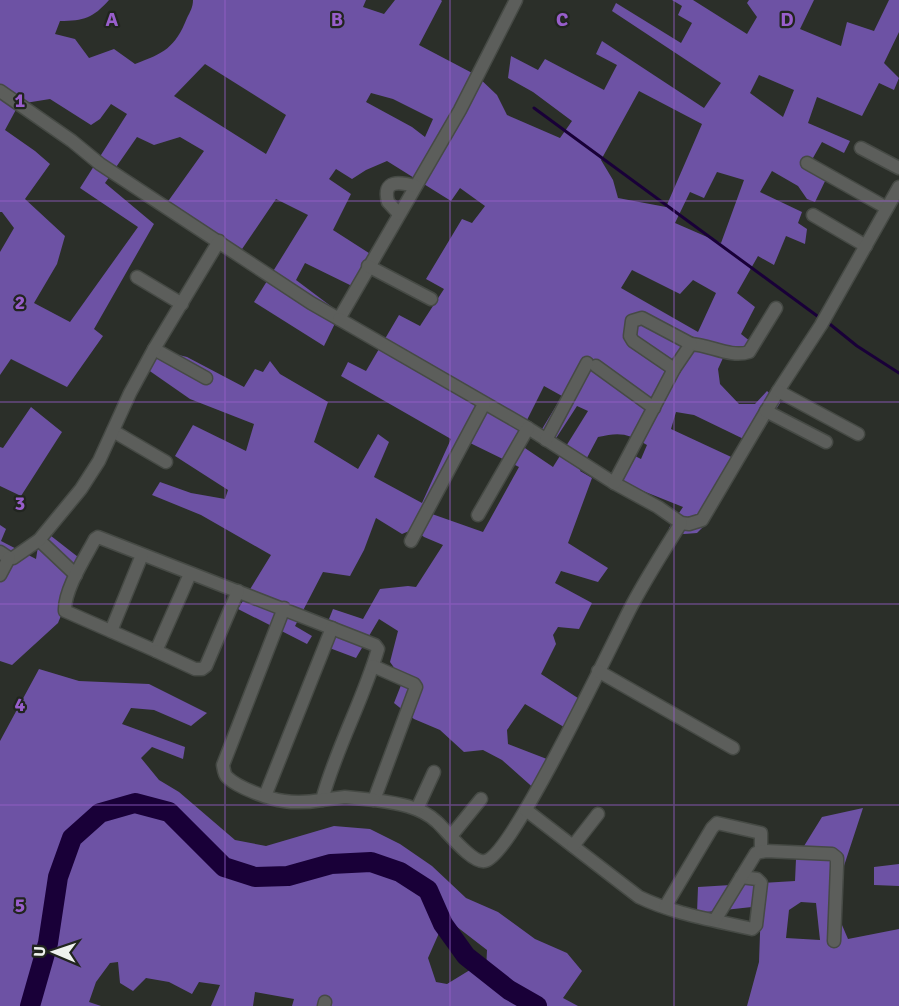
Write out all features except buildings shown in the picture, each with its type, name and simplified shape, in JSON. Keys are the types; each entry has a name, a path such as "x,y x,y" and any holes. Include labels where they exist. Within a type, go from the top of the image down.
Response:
{"street":[{"path":"339,319 468,94 516,0"},
{"path":"0,91 72,141 100,164 311,303 528,428 681,523 689,524 702,520 778,391 821,325 899,187"},
{"path":"861,148 899,168"},
{"path":"807,163 887,208"},
{"path":"399,214 388,202 387,190 391,185 402,182 415,186"},
{"path":"813,215 866,246"},
{"path":"0,575 5,555 13,558 39,540 81,489 99,461 130,393 154,349 219,241"},
{"path":"369,266 431,299"},
{"path":"137,277 182,304"},
{"path":"674,369 633,341 630,336 632,321 642,318 691,344 701,344 740,355 748,352 776,308"},
{"path":"614,483 674,369 691,344"},
{"path":"154,349 206,378"},
{"path":"546,440 591,365 654,408"},
{"path":"778,391 858,434"},
{"path":"411,541 484,404"},
{"path":"766,411 826,442"},
{"path":"478,515 528,428"},
{"path":"113,431 166,462"},
{"path":"284,608 224,765 226,776 246,788 283,801 345,797 395,803 417,809 437,821 470,855 478,860 486,861 495,854 526,810 648,576 681,523"},
{"path":"238,591 206,666 202,669 195,669 65,611 76,575 94,539 98,537 284,608 375,645 378,649 373,666 339,749 322,800"},
{"path":"39,540 76,575"},
{"path":"111,631 142,555"},
{"path":"156,651 190,574"},
{"path":"265,796 332,628"},
{"path":"373,666 414,684 416,687 374,800"},
{"path":"598,671 733,748"},
{"path":"417,809 434,772"},
{"path":"451,836 481,799"},
{"path":"526,810 639,897 665,908 752,929 761,883 757,879 741,877"},
{"path":"573,846 598,814"},
{"path":"665,908 712,828 717,824 757,831 762,837 761,851"},
{"path":"715,920 752,857 761,851 835,855 837,866 834,941"}],"shaded area":[{"path":"0,0 109,0 93,15 76,20 60,21 55,34 75,39 89,58 114,49 135,64 161,53 173,43 183,28 193,0 366,0 363,7 384,14 395,0 441,0 419,45 476,75 497,95 507,115 560,138 572,121 533,92 508,78 511,56 538,70 545,59 604,90 617,65 596,54 602,41 704,108 721,83 612,11 616,3 681,43 692,23 678,15 682,6 672,0 693,0 747,34 757,17 747,3 749,0 814,0 800,29 841,46 847,22 874,31 889,0 899,0 899,32 884,63 899,78 894,90 879,83 862,116 817,97 808,123 850,141 844,153 822,142 809,165 827,177 815,202 807,199 798,186 772,171 760,192 802,212 798,223 807,229 805,244 786,236 774,265 758,256 737,293 755,307 741,334 751,342 745,356 727,349 718,369 720,384 739,404 755,404 767,391 780,403 754,444 694,415 676,412 671,429 742,462 705,525 697,533 684,534 669,528 683,507 610,475 621,459 631,454 641,459 647,445 634,438 618,434 598,437 580,471 592,478 568,543 608,568 598,582 561,571 555,583 592,603 579,629 558,627 553,635 556,644 541,674 584,702 569,730 525,704 507,730 508,744 552,761 538,792 502,760 483,750 464,752 440,730 414,719 394,703 403,680 390,662 398,631 379,619 356,658 319,644 333,609 363,619 380,589 416,587 443,545 424,537 414,529 402,534 376,518 364,550 350,576 323,572 295,626 312,636 307,644 238,609 271,555 201,515 152,495 160,482 191,493 225,499 228,490 175,456 193,425 246,451 254,424 190,399 144,367 154,349 187,357 244,387 255,369 263,372 270,361 280,374 328,402 314,442 358,469 378,434 389,442 374,477 422,503 451,439 341,376 348,362 366,371 399,315 420,326 444,289 426,279 462,219 472,223 485,206 460,188 451,201 387,161 352,179 336,169 329,179 351,194 333,230 372,255 354,287 305,263 296,280 340,313 324,346 254,302 308,215 276,199 240,252 164,207 204,151 180,137 154,145 137,137 105,183 154,224 94,329 103,336 67,387 11,359 0,375 0,252 14,228 0,212","holes":["205,64 286,115 266,154 174,96","759,75 794,90 783,117 750,93","639,91 702,124 666,207 618,198 613,180 601,160","371,93 393,99 433,119 425,137 412,127 366,102","50,99 91,125 100,119 111,104 127,114 80,188 138,227 70,322 34,303 57,264 65,236 25,199 50,164 5,130 19,104","717,172 744,180 721,243 675,223 690,192 704,198","632,270 680,294 693,280 716,293 698,332 621,288","544,386 562,396 536,439 551,446 577,406 588,411 553,467 516,442","468,442 519,467 483,532 432,514"]},
{"path":"31,407 62,432 21,496 0,486 0,447 3,448"},
{"path":"0,525 6,529 1,541 36,559 39,540 46,532 78,557 73,586 58,623 12,665 0,661"},
{"path":"39,669 79,681 149,684 207,713 191,726 154,710 131,708 122,724 185,747 183,759 152,747 141,758 159,780 179,792 235,840 266,846 334,826 370,829 400,844 432,866 466,898 498,912 535,939 567,953 582,971 563,998 578,1006 292,1006 294,999 255,992 253,1006 211,1006 220,985 199,982 192,994 169,982 146,978 133,991 120,983 118,962 110,963 96,982 89,1002 101,1006 0,1006 0,741","holes":["439,913 487,950 486,971 478,965 447,984 436,982 428,958 443,924"]},
{"path":"863,808 841,875 842,925 848,939 899,929 899,1006 747,1006 759,962 761,906 697,913 698,887 795,881 796,859 822,817","holes":["801,902 816,903 820,940 786,938 789,910"]},
{"path":"899,864 899,886 874,885 874,867"}],"waterway":[{"path":"534,108 820,318"},
{"path":"826,321 857,346 899,373"},
{"path":"30,1006 48,943 58,877 72,838 100,813 135,803 169,812 224,867 255,877 288,876 331,864 371,862 400,872 428,890 443,924 466,956 509,990 537,1006"}]}
